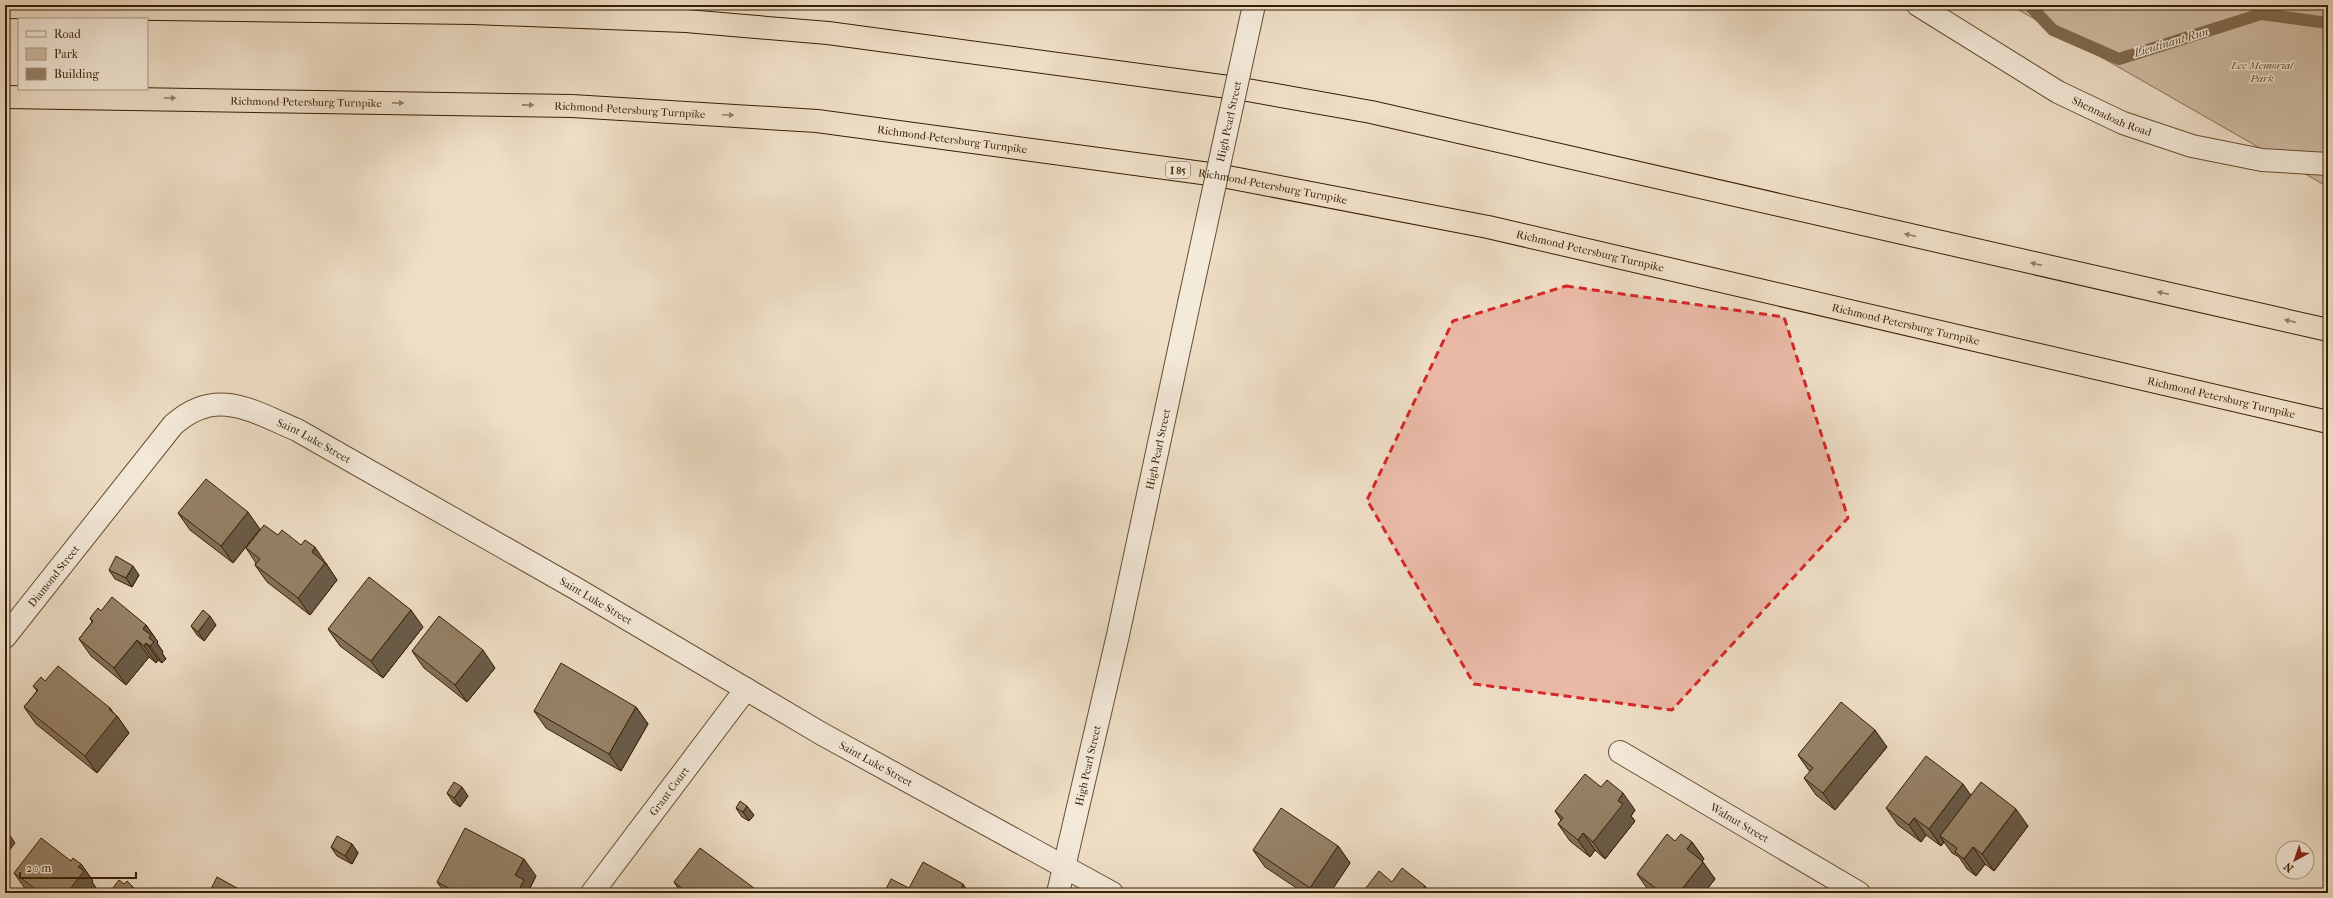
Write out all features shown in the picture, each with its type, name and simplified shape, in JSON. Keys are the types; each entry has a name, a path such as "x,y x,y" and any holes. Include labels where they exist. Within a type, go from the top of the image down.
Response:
{"highway":[{"path":"5,7 472,13 686,21 828,33 1228,87 1379,114 2328,330"},
{"name":"Richmond-Petersburg Turnpike","path":"5,97 572,106 817,120 1217,175 1488,227 2328,422"}],"street":[{"name":"High Pearl Street","path":"1058,893 1118,635 1254,5"},
{"name":"Shennadoah Road","path":"1918,5 2058,92 2123,124 2199,148 2262,160 2328,164"},
{"name":"Saint Luke Street","path":"102,514 173,425 183,416 206,405 225,404 253,412 297,430 568,584 822,734 1112,893"},
{"name":"Diamond Street","path":"5,637 102,514"},
{"name":"Grant Court","path":"592,893 746,689"},
{"name":"Walnut Street","path":"1620,752 1859,893"}],"highlighted area":[{"path":"1566,286 1784,317 1848,518 1672,710 1474,684 1367,500 1453,321"}],"green space":[{"name":"Lee Memorial Park","path":"2010,5 2328,5 2328,187"}],"building":[{"path":"206,479 248,512 221,546 178,513"},
{"path":"264,525 278,535 282,530 301,545 305,540 315,547 312,552 325,563 298,598 255,565 260,559 246,548"},
{"path":"116,556 133,566 126,578 109,570"},
{"path":"369,577 411,610 371,661 328,629"},
{"path":"112,597 146,625 143,629 151,635 149,638 154,642 150,646 146,643 144,646 137,640 114,668 79,639 93,621 90,618 98,608 101,611"},
{"path":"203,610 210,616 198,632 191,626"},
{"path":"439,616 483,650 455,685 412,651"},
{"path":"561,663 636,707 609,754 534,711"},
{"path":"58,666 110,708 109,709 117,716 85,756 24,707 38,690 33,686 41,677 45,681"},
{"path":"1841,702 1875,730 1823,793 1804,778 1813,768 1798,755"},
{"path":"1926,756 1963,784 1929,829 1914,818 1909,825 1886,808"},
{"path":"1585,774 1601,787 1607,780 1623,793 1618,801 1623,804 1593,842 1583,833 1578,840 1558,824 1563,818 1555,811"},
{"path":"454,782 462,787 454,798 447,793"},
{"path":"1981,782 2016,809 1982,854 1973,847 1964,859 1955,852 1957,848 1940,836"},
{"path":"740,801 747,806 743,812 736,808"},
{"path":"1281,808 1338,846 1310,888 1253,850"},
{"path":"465,828 524,859 515,875 524,880 517,893 458,893 437,882"},
{"path":"1667,834 1675,841 1681,834 1692,842 1687,849 1703,862 1679,893 1662,893 1637,874"},
{"path":"337,836 352,844 345,856 331,847"},
{"path":"41,838 71,861 73,858 81,864 78,867 84,871 67,893 41,893 14,873"},
{"path":"700,848 758,891 756,893 688,893 674,882"},
{"path":"923,862 963,884 959,893 884,893 891,879 909,888"},
{"path":"1402,868 1425,886 1420,893 1362,893 1379,871 1392,882"},
{"path":"217,877 246,893 209,893"},
{"path":"119,880 124,884 127,881 133,887 131,891 134,893 109,893"}],"waterway":[{"name":"Lieutinant Run","path":"2029,5 2053,30 2119,59 2261,14 2328,23"}]}
